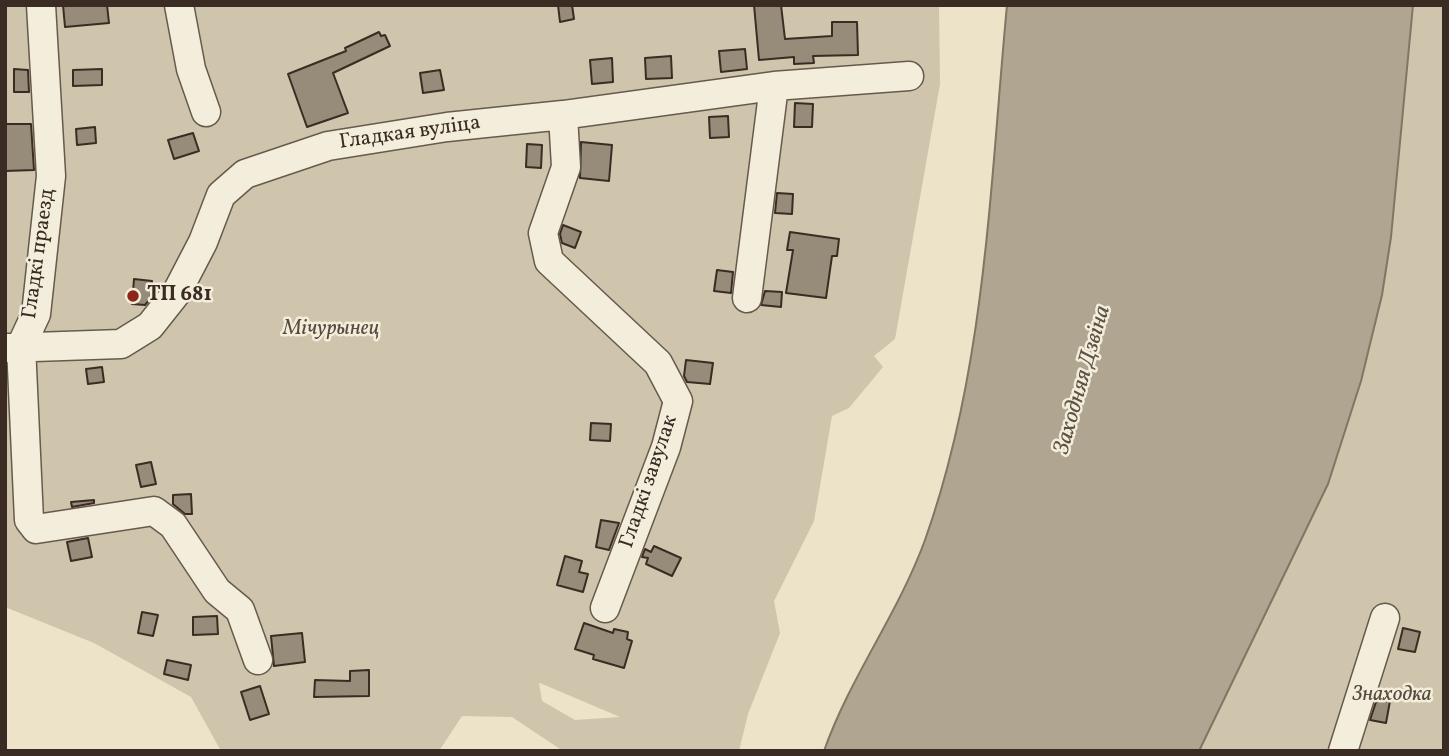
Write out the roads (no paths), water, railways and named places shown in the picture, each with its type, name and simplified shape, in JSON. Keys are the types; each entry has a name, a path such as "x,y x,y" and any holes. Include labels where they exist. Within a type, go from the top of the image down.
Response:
{"lane":[{"name":"Гладкі праезд","path":"41,5 51,176 36,314 13,347 29,520 36,529 155,511 173,525 218,591 240,610 258,660"},
{"path":"179,5 191,69 206,112"},
{"name":"Гладкая вуліца","path":"13,347 121,344 150,326 177,292 203,242 221,195 246,174 328,146 447,127 563,115 774,86 909,76"},
{"path":"747,299 774,86"},
{"name":"Гладкі завулак","path":"563,115 565,167 543,233 550,261 658,363 678,401 666,447 605,608"},
{"path":"1343,751 1385,618"}],"water":[{"name":"Заходняя Дзвіна","path":"1007,5 1413,5 1391,237 1382,295 1361,381 1328,484 1199,751 824,751 847,697 914,567 945,475 961,409 982,276"}],"place":[{"name":"ТП 681","path":"133,296"}],"park label":[{"name":"Мічурынец","path":"331,330"},
{"name":"Знаходка","path":"1392,696"}]}
